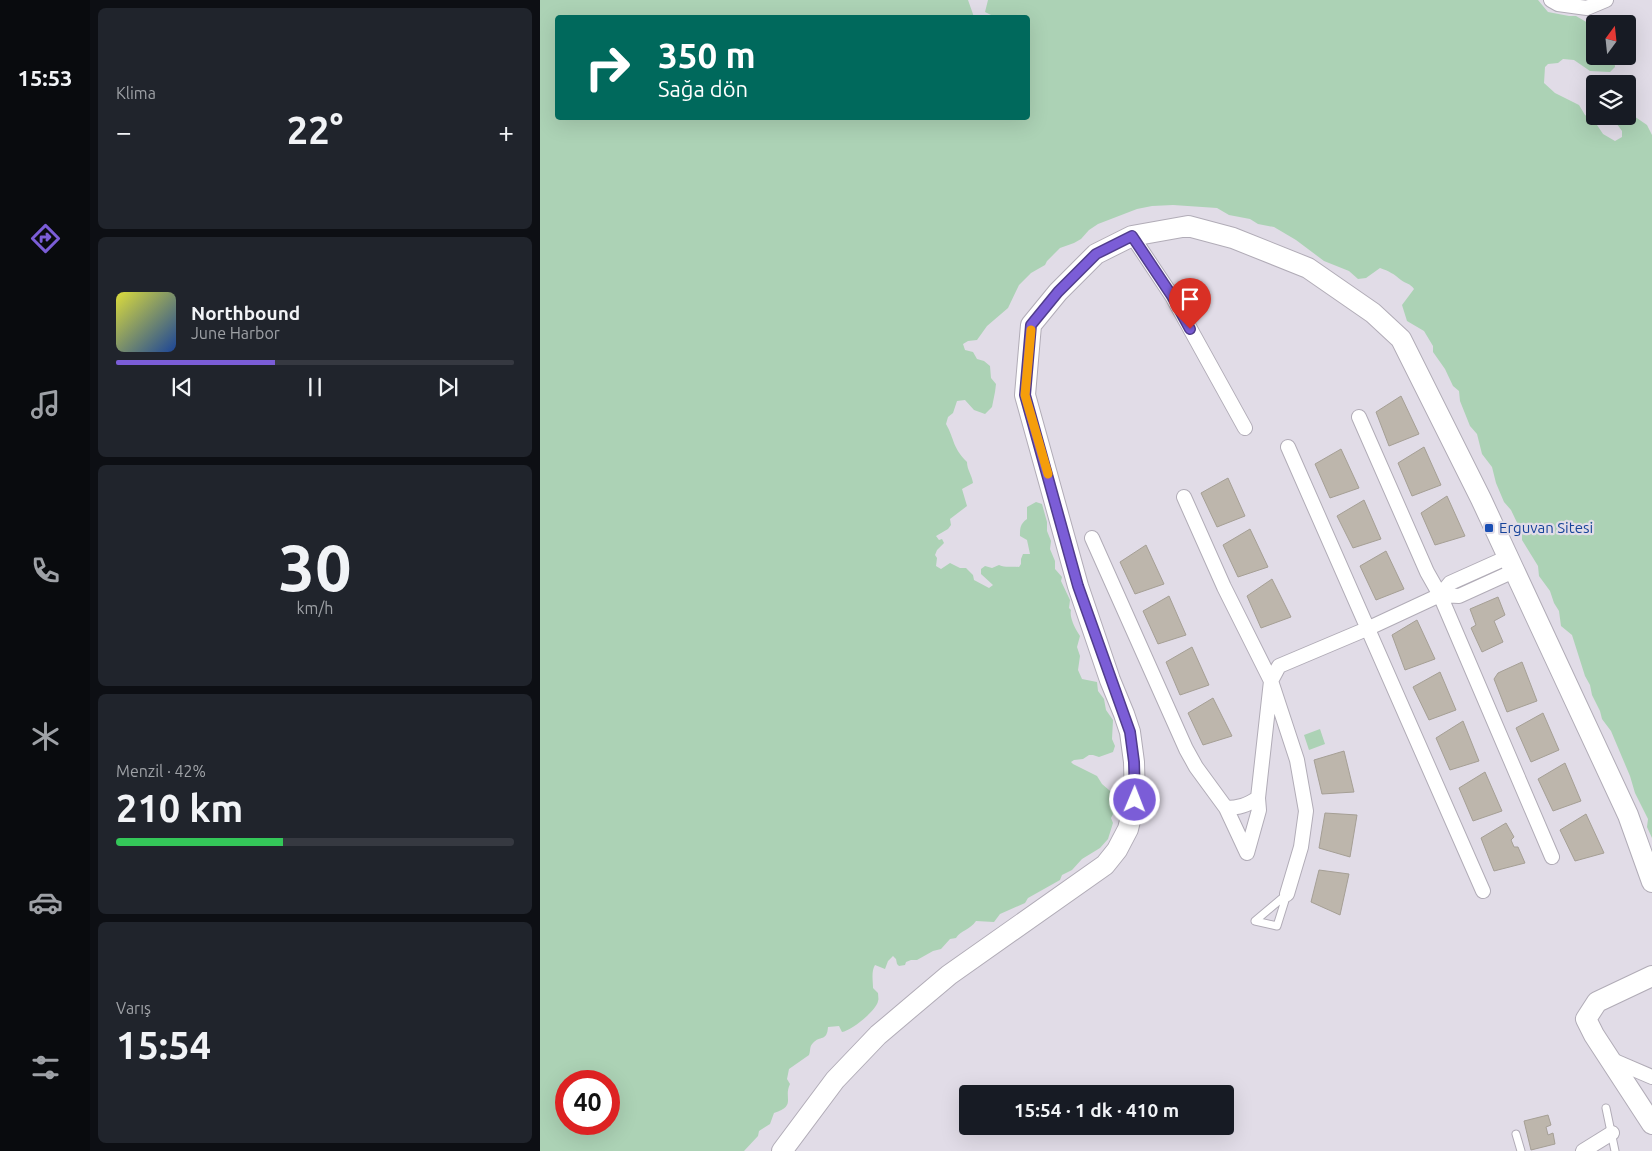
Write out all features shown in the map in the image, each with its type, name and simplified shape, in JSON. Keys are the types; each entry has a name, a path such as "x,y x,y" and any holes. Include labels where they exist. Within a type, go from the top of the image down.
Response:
{"street":[{"path":"1551,0 1558,4 1587,8 1606,0"},
{"path":"782,1151 835,1080 878,1035 949,975 1105,865 1117,850 1128,829 1135,800 1134,762 1130,732 1078,586 1025,395 1031,325 1058,292 1096,254 1132,236 1188,226 1233,238 1308,268 1373,314 1401,339 1481,499 1628,815 1652,882"},
{"path":"1132,236 1172,296 1244,428"},
{"path":"1359,417 1427,572 1440,595 1552,857"},
{"path":"1288,447 1483,890"},
{"path":"1184,498 1224,587 1271,681 1297,760 1306,811 1301,847 1287,894"},
{"path":"1092,538 1186,750 1226,808 1247,854 1259,810 1258,798 1271,681 1279,666 1369,628 1440,595 1450,583 1511,564"},
{"path":"1226,808 1247,806 1258,798"},
{"path":"1652,976 1597,1002 1586,1019 1594,1036 1652,1124"},
{"path":"1610,1059 1652,1077"},
{"path":"1583,1151 1612,1133"}],"lane":[{"path":"1287,894 1277,926 1255,921 1280,899 1287,894"},
{"path":"1606,1108 1616,1151"},
{"path":"1516,1134 1521,1151"}],"green space":[{"path":"540,0 968,0 973,15 555,15 555,120 1030,120 1030,15 991,15 985,12 988,0 1538,0 1548,12 1576,16 1586,22 1586,65 1615,65 1615,67 1610,72 1590,71 1574,60 1563,59 1558,63 1548,64 1545,67 1544,83 1555,93 1579,105 1586,116 1586,125 1597,125 1603,134 1615,141 1622,137 1622,131 1618,125 1636,125 1636,117 1647,125 1652,135 1652,838 1647,827 1648,819 1635,793 1630,776 1611,731 1602,719 1592,695 1572,635 1561,626 1559,611 1550,591 1539,576 1538,566 1522,540 1522,533 1511,510 1504,502 1492,467 1482,454 1477,434 1470,426 1460,401 1459,391 1453,386 1445,369 1433,352 1433,346 1424,331 1407,321 1402,305 1414,289 1391,273 1380,268 1366,278 1358,279 1349,271 1324,261 1296,240 1274,227 1258,224 1250,219 1229,215 1217,208 1173,205 1137,209 1098,224 1081,239 1060,248 1045,265 1031,273 1019,285 1008,308 987,326 977,340 968,341 963,344 965,350 973,352 977,359 984,361 990,366 991,378 996,384 995,392 992,407 985,414 974,410 965,400 957,401 953,413 948,417 946,424 956,448 967,462 973,483 962,489 967,506 950,519 951,525 948,529 936,536 939,540 942,539 944,543 935,555 937,558 936,566 941,569 950,563 960,568 966,568 973,575 974,580 989,588 993,585 981,574 981,569 985,566 992,568 999,565 1019,567 1023,554 1030,554 1027,540 1020,536 1021,526 1027,519 1027,507 1036,502 1042,504 1047,522 1047,531 1051,541 1050,549 1055,561 1055,569 1062,577 1061,581 1070,600 1069,608 1072,620 1080,636 1077,647 1080,656 1078,670 1082,679 1097,682 1098,691 1104,699 1106,710 1113,720 1112,739 1115,746 1113,752 1099,757 1089,755 1083,759 1071,762 1097,776 1102,784 1116,796 1118,810 1111,818 1113,823 1108,839 1100,848 1082,859 1072,870 1062,875 1060,880 1028,898 1025,903 1000,914 994,922 976,921 956,938 950,939 941,949 933,951 917,960 906,962 905,965 899,966 893,956 888,961 885,969 875,965 873,970 873,988 878,993 877,1005 863,1020 846,1031 842,1032 839,1026 828,1027 825,1037 812,1044 809,1055 789,1069 787,1079 790,1084 787,1104 781,1110 774,1113 770,1124 759,1131 758,1136 744,1151 540,1151"},
{"path":"1320,729 1325,744 1309,750 1304,735"}],"building":[{"path":"1401,396 1419,434 1389,446 1376,412"},
{"path":"1424,447 1441,485 1412,496 1398,463"},
{"path":"1341,449 1359,488 1330,498 1315,464"},
{"path":"1228,478 1245,516 1217,527 1201,493"},
{"path":"1447,496 1465,536 1435,545 1421,513"},
{"path":"1364,500 1381,539 1353,548 1337,516"},
{"path":"1250,529 1268,567 1238,577 1223,545"},
{"path":"1146,545 1164,584 1135,594 1120,562"},
{"path":"1386,551 1404,589 1376,600 1360,566"},
{"path":"1272,579 1291,617 1261,628 1247,596"},
{"path":"1169,596 1186,635 1158,644 1143,611"},
{"path":"1498,597 1505,615 1494,621 1503,642 1482,652 1471,628 1476,625 1470,609"},
{"path":"1417,620 1435,659 1405,670 1392,635"},
{"path":"1192,647 1209,685 1180,695 1166,662"},
{"path":"1522,662 1537,701 1507,712 1494,679 1498,673"},
{"path":"1440,672 1456,710 1429,720 1413,687"},
{"path":"1213,698 1232,736 1203,745 1188,713"},
{"path":"1543,713 1559,750 1531,762 1516,728"},
{"path":"1463,721 1479,761 1450,770 1436,738"},
{"path":"1344,751 1354,792 1322,794 1314,760"},
{"path":"1565,763 1581,801 1553,811 1538,779"},
{"path":"1485,772 1502,811 1473,821 1459,788"},
{"path":"1325,813 1357,815 1350,857 1319,848"},
{"path":"1586,814 1604,853 1575,861 1560,830"},
{"path":"1506,823 1514,837 1511,840 1514,847 1518,847 1525,863 1494,871 1481,838"},
{"path":"1319,870 1349,874 1340,915 1311,902"},
{"path":"1548,1115 1551,1125 1546,1127 1548,1135 1553,1133 1555,1144 1531,1150 1524,1121"}],"slow traffic":[{"path":"1031,330 1025,395 1048,474"}],"place":[{"name":"Erguvan Sitesi","path":"1489,528"}],"route":[{"path":"1135,800 1134,762 1130,732 1078,586 1025,395 1031,325 1058,292 1096,254 1132,236 1172,296 1190,329"}]}
